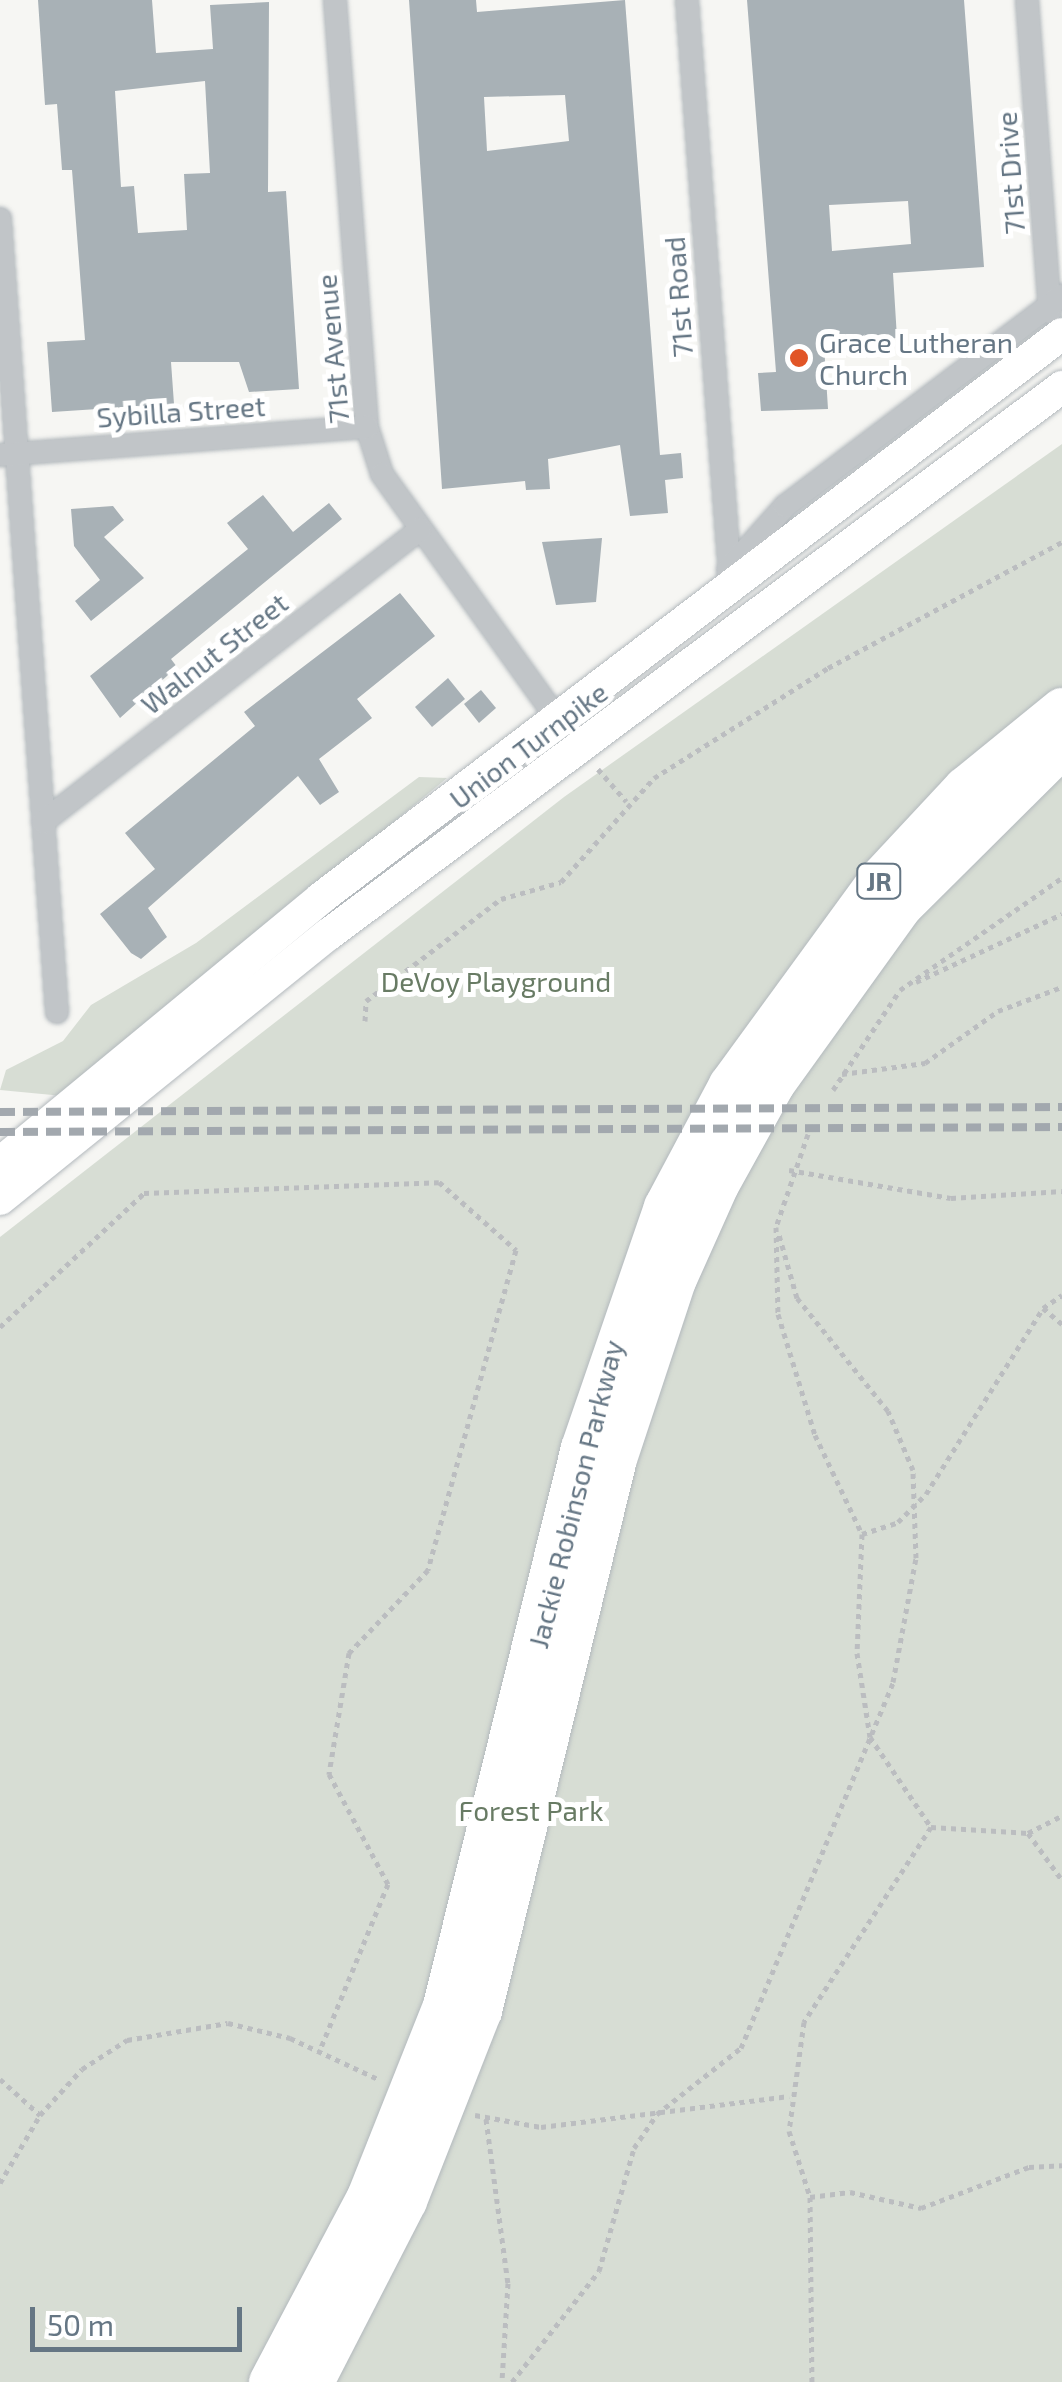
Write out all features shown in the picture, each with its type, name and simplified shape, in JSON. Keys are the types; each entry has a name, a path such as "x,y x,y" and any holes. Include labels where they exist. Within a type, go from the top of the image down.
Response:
{"highway":[{"name":"Jackie Robinson Parkway","path":"270,2382 368,2197 444,2006 582,1448 664,1207 730,1085 881,878 965,788 1062,709"},
{"name":"Jackie Robinson Parkway","path":"313,2382 406,2201 481,2011 616,1458 674,1281 718,1184 774,1084 902,906 1062,747"}],"main road":[{"name":"Union Turnpike","path":"0,1163 321,898 579,746 729,580 1057,338"},
{"name":"Union Turnpike","path":"0,1198 579,746 1062,387"}],"street":[{"name":"71st Avenue","path":"334,0 367,427 382,474 579,746"},
{"name":"71st Road","path":"687,0 729,580"},
{"name":"71st Drive","path":"1027,0 1057,338"},
{"path":"0,219 9,454 58,1012"},
{"name":"Union Turnpike","path":"729,580 784,506 1056,299"},
{"name":"Sybilla Street","path":"9,454 367,427"},
{"name":"Walnut Street","path":"44,822 420,530"}],"path":[{"path":"365,1021 366,1001 501,899 561,882 626,800 828,668 1062,542"},
{"path":"579,746 626,800"},
{"path":"833,1090 900,990 1062,878"},
{"path":"900,990 1062,914"},
{"path":"842,1074 925,1063 998,1011 1062,986"},
{"path":"808,1134 788,1170 776,1227 778,1314 815,1434 862,1534 857,1654 870,1737 931,1828"},
{"path":"788,1170 950,1198 1062,1191"},
{"path":"0,1327 144,1193 439,1182 516,1250 428,1570 348,1653 329,1774 388,1884 320,2052"},
{"path":"512,2382 600,2271 634,2148 656,2114 741,2048 870,1737 906,1623 919,1501 888,1411 797,1298 776,1227"},
{"path":"862,1534 898,1522 919,1501 1042,1308 1062,1295"},
{"path":"1042,1308 1062,1324"},
{"path":"931,1828 1028,1833 1062,1816"},
{"path":"812,2382 810,2197 788,2096 804,2022 931,1828"},
{"path":"1028,1833 1062,1880"},
{"path":"0,2183 40,2116 82,2070 127,2040 183,2025 228,2023 320,2052 395,2086"},
{"path":"0,2079 40,2116"},
{"path":"465,2111 528,2128 788,2096"},
{"path":"486,2119 508,2283 502,2382"},
{"path":"810,2197 850,2192 921,2208 1029,2167 1062,2165"}],"green space":[{"name":"Forest Park","path":"1062,444 1062,2382 0,2382 0,1237 564,797"},
{"path":"419,777 447,778 63,1096 0,1090 6,1070 63,1041 91,1005 196,943"}],"building":[{"path":"38,0 152,0 156,53 213,49 210,5 269,2 268,192 286,191 299,389 249,392 239,362 171,362 174,404 52,412 47,342 85,340 72,170 62,170 57,104 45,105","holes":["205,81 210,173 184,174 187,230 138,233 134,186 121,187 115,91"]},
{"path":"409,0 476,0 477,12 625,0 660,455 681,453 683,478 665,480 668,513 630,516 620,445 548,459 550,489 526,490 525,481 442,489","holes":["565,95 569,141 487,151 484,97"]},
{"path":"747,0 964,0 984,267 893,273 897,338 824,345 828,409 761,411 758,373 776,372","holes":["908,201 911,244 832,251 829,205"]},
{"path":"263,495 293,532 329,503 342,519 171,659 177,667 120,718 90,676 248,549 227,523"},
{"path":"113,506 124,520 104,537 144,578 91,621 75,601 100,580 74,546 71,509"},
{"path":"602,538 596,602 556,605 542,542"},
{"path":"400,593 435,636 357,699 372,718 319,759 339,792 320,805 298,776 148,908 167,937 141,959 131,953 100,914 155,869 125,833 255,726 244,712"},
{"path":"448,678 465,699 432,727 415,707"},
{"path":"481,690 496,708 479,723 464,704"}],"railway":[{"path":"0,1112 1062,1107"},
{"path":"0,1132 1062,1127"}],"place":[{"name":"Grace Lutheran Church","path":"799,358"}],"park label":[{"name":"DeVoy Playground","path":"496,981"}]}
